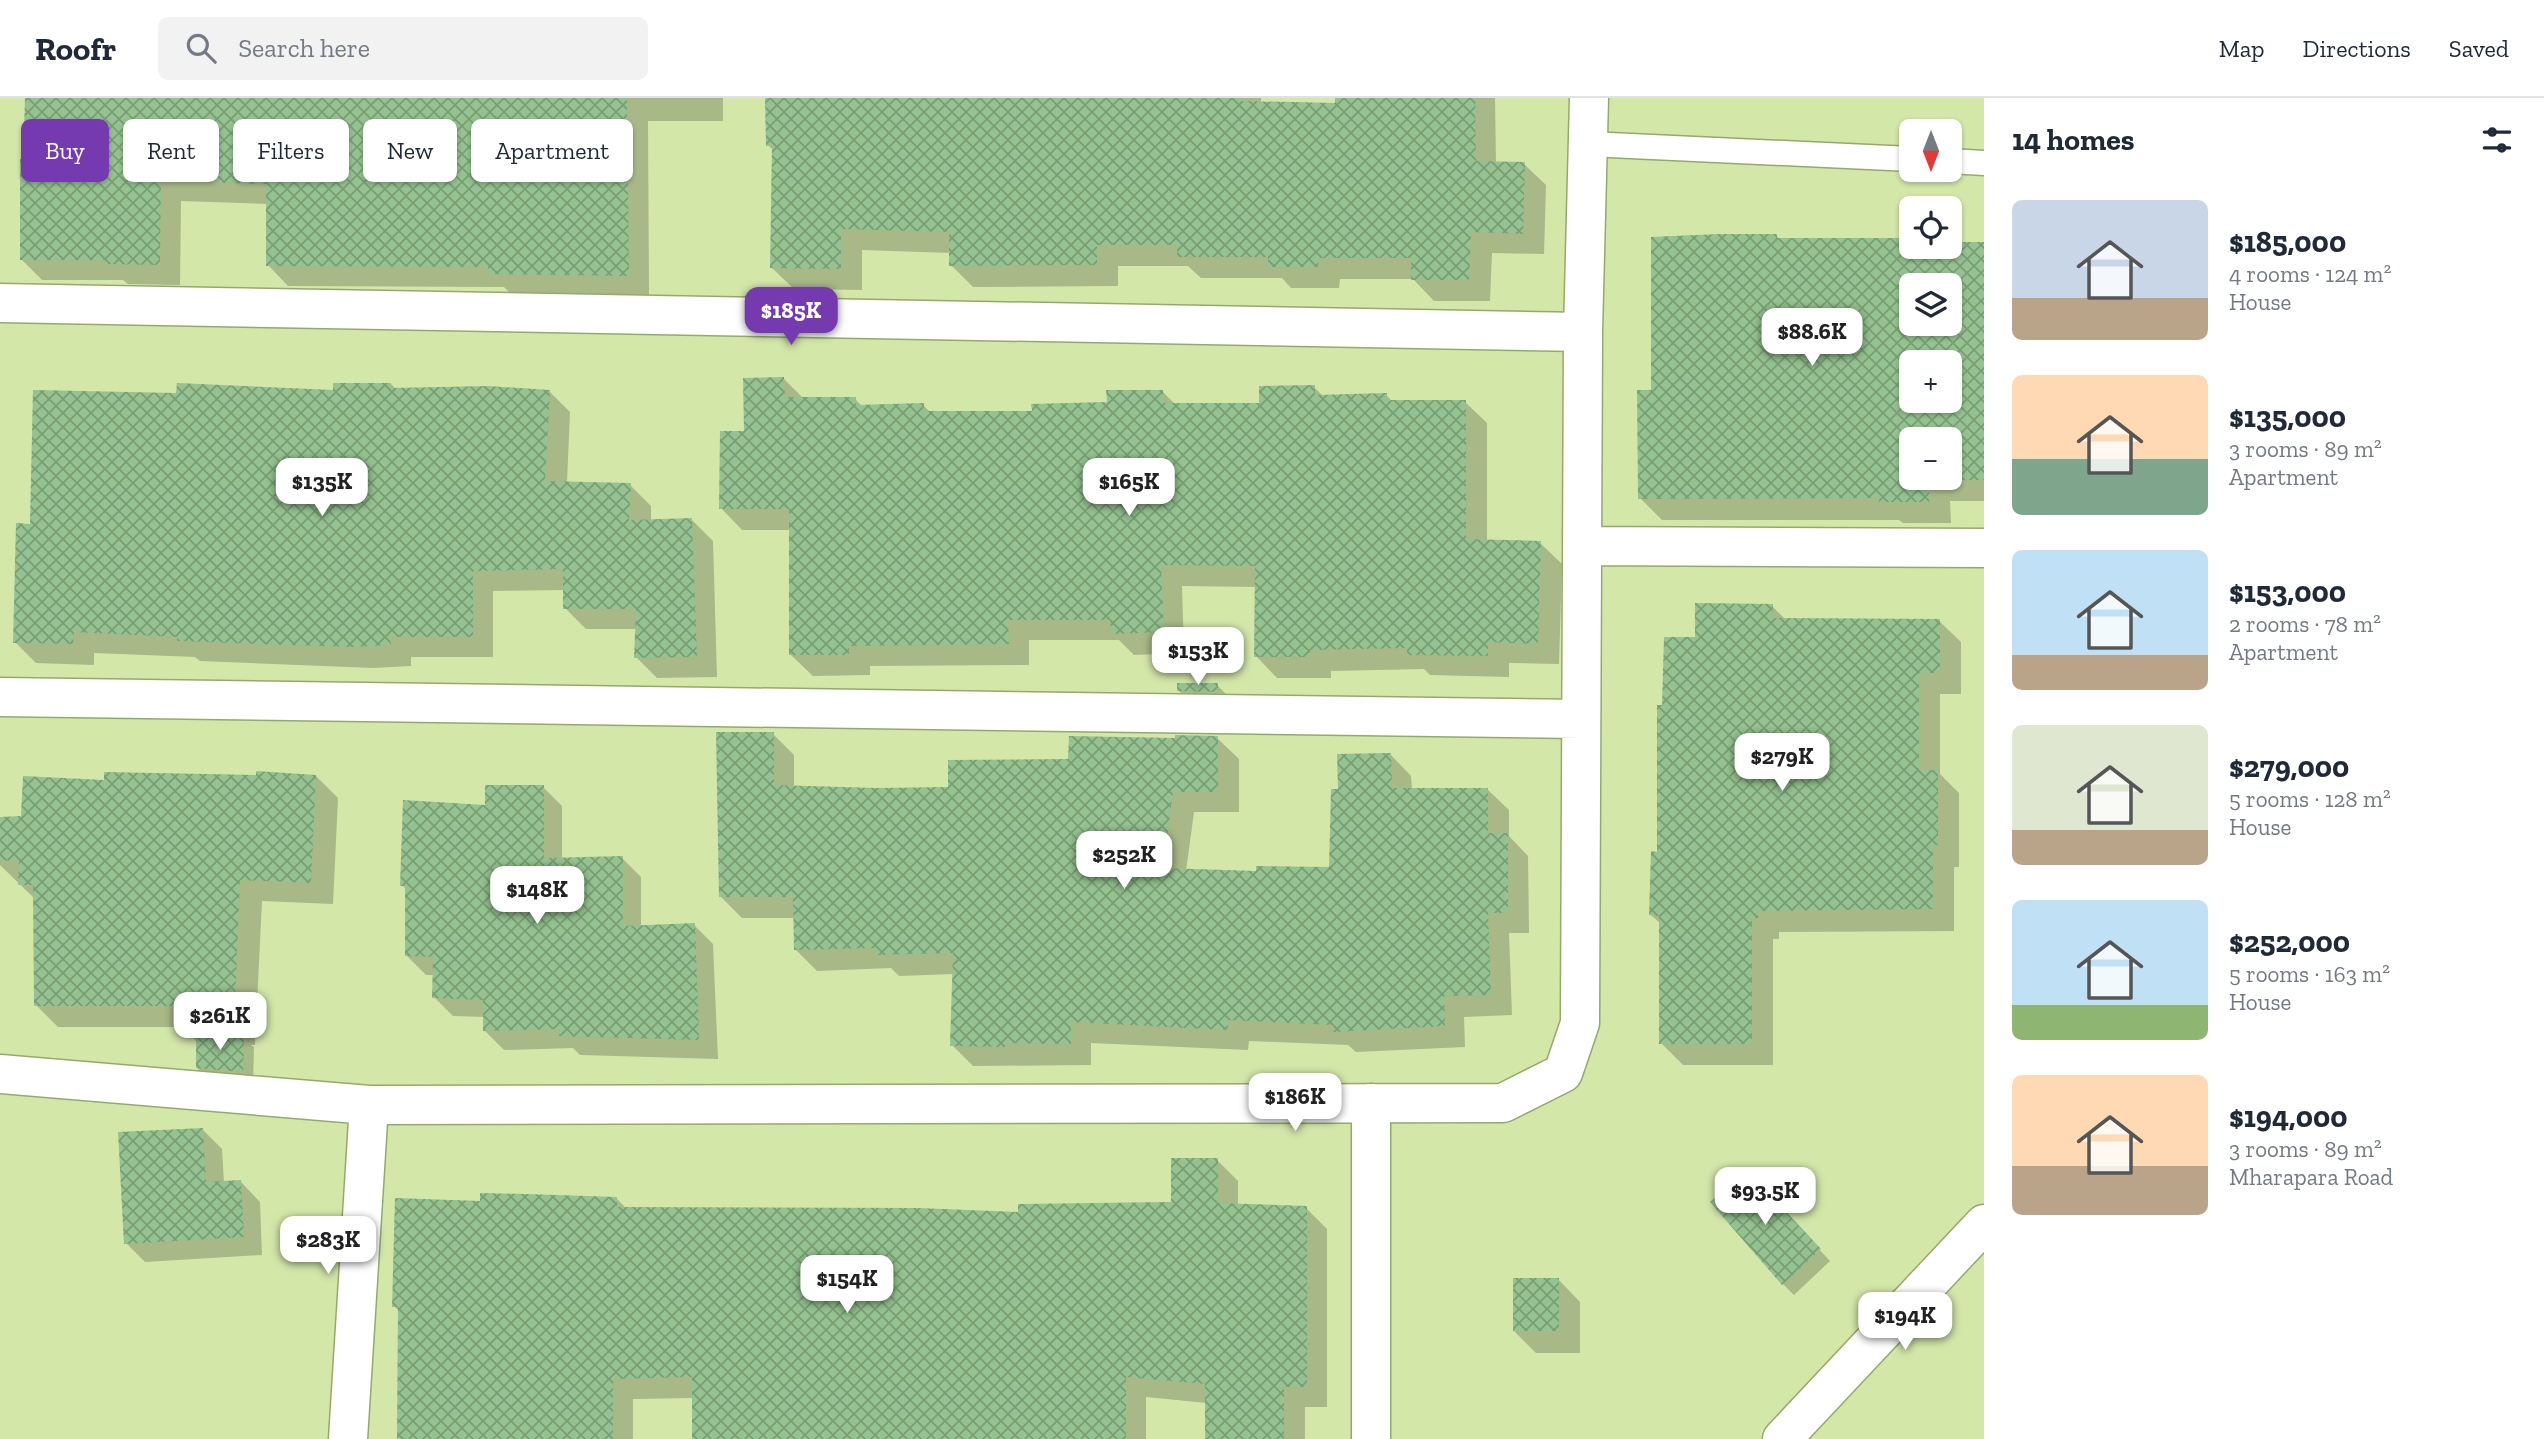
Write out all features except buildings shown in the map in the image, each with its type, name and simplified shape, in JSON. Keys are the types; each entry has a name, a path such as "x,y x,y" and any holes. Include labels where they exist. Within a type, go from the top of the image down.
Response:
{"street":[{"path":"0,1074 369,1105 1503,1103 1563,1073 1580,1023 1583,332 1589,98"},
{"path":"0,303 1583,332"},
{"path":"1583,546 1984,548"},
{"path":"0,697 1581,719"},
{"path":"1371,1103 1371,1439"},
{"path":"348,1439 369,1105"},
{"path":"1782,1439 1984,1224"}],"lane":[{"path":"1588,144 1899,158"},
{"path":"1962,162 1984,163"}]}
